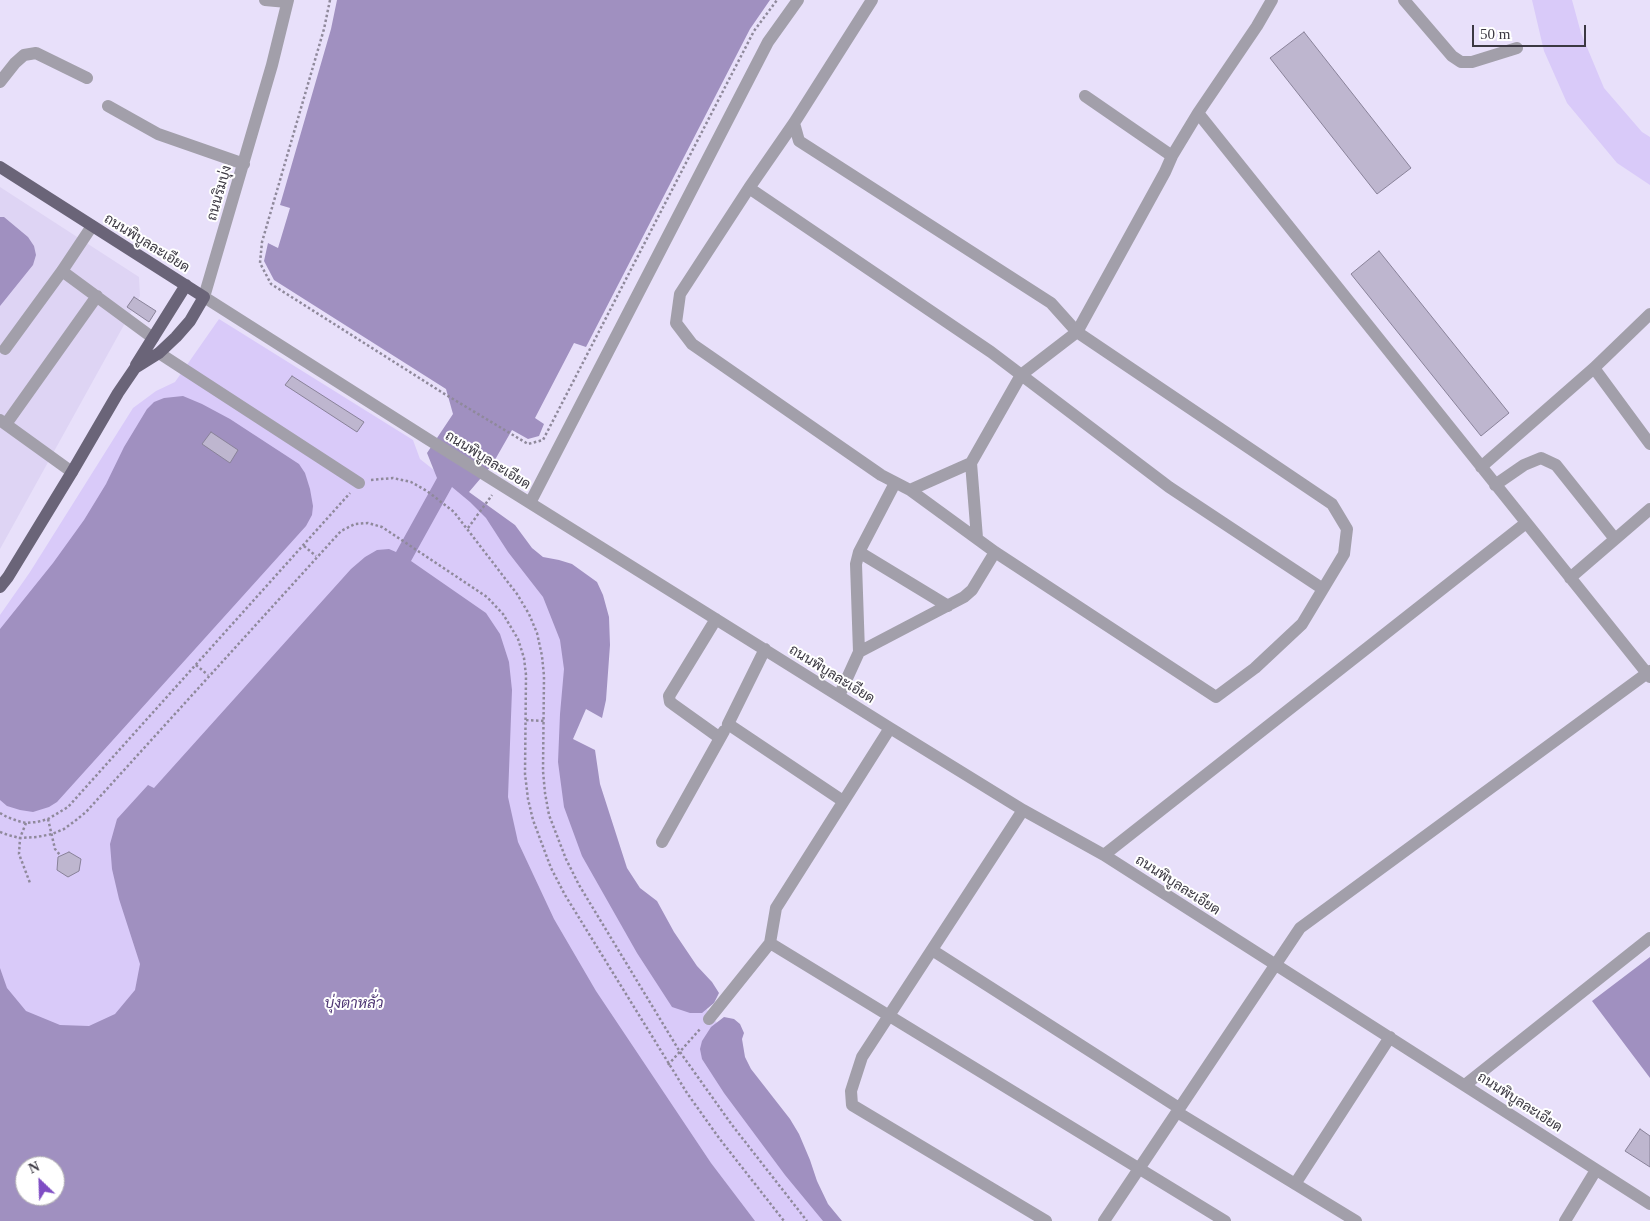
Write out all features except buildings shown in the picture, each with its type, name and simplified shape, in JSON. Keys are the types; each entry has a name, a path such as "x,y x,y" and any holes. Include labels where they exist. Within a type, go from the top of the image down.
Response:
{"main road":[{"name":"ถนนพิบูลละเอียด","path":"0,167 204,297"},
{"name":"ถนนริมบุ่ง","path":"0,587 8,577 118,393 186,285"},
{"name":"ถนนริมบุ่ง","path":"135,368 159,353 190,321 204,297"}],"street":[{"path":"265,0 287,1"},
{"path":"530,503 768,42 798,0"},
{"path":"794,123 799,141 1051,303 1078,332 1332,504 1347,529 1344,554 1302,624 1255,668 1216,697 995,552 910,490 881,475 692,344 676,323 680,294 748,188 794,123 872,0"},
{"path":"977,538 971,463 1021,375 1078,332 1172,156 1272,0"},
{"path":"1404,0 1452,56 1461,62 1472,62 1517,48"},
{"name":"ถนนริมบุ่ง","path":"204,297 272,65 287,1"},
{"path":"0,82 24,55 36,52 87,78"},
{"path":"1085,96 1172,156"},
{"path":"108,106 158,134 244,164"},
{"path":"1104,1221 1300,928 1649,674 1495,485 1198,113"},
{"path":"748,188 991,352 1169,487 1323,589"},
{"path":"2,350 62,271 92,226"},
{"path":"62,271 154,338"},
{"path":"72,472 3,422 97,296"},
{"name":"ถนนพิบูลละเอียด","path":"204,297 890,728 1023,810 1104,855 1650,1204"},
{"path":"1481,467 1594,368 1650,314"},
{"path":"159,353 359,483"},
{"path":"1594,368 1650,444"},
{"path":"1495,485 1524,465 1541,458 1556,465 1615,539"},
{"path":"910,490 971,463"},
{"path":"840,696 859,652 856,564 859,552 895,483"},
{"path":"1570,578 1650,509"},
{"path":"1104,855 1526,523"},
{"path":"859,552 948,606"},
{"path":"859,652 964,598 972,590 995,552"},
{"path":"716,619 669,696 670,702 720,738"},
{"path":"662,842 728,724 765,649"},
{"path":"728,724 844,801"},
{"path":"709,1019 770,943 776,908 890,728"},
{"path":"1023,810 862,1056 851,1091 852,1105 1046,1221"},
{"path":"1465,1085 1650,938"},
{"path":"770,943 1225,1221"},
{"path":"932,950 1178,1110 1356,1221"},
{"path":"1295,1184 1390,1038"},
{"path":"1565,1221 1596,1170"}],"path":[{"path":"330,0 324,29 262,242 260,262 271,284 443,393 528,444 542,440 754,31 777,0"},
{"path":"0,813 7,818 26,823 48,819 68,807 359,483 393,478 411,482 427,491 454,512 517,594 529,614 537,634 544,676 543,771 549,815 566,859 579,885 680,1052 732,1125 807,1221"},
{"path":"468,528 489,500"},
{"path":"0,832 20,838 37,838 64,828 86,812 341,531 355,524 368,523 382,527 487,597 503,614 518,639 524,658 526,675 526,774 528,799 533,820 551,868 565,895 668,1065 719,1138 784,1221"},
{"path":"304,546 316,557"},
{"path":"196,665 209,676"},
{"path":"526,720 544,721"},
{"path":"48,819 56,849 60,855"},
{"path":"26,823 20,838 19,854 30,884"},
{"path":"668,1065 709,1019"}],"shaded area":[{"path":"1532,0 1572,0 1581,33 1604,88 1642,132 1650,137 1650,185 1617,163 1567,103 1544,51"},
{"path":"0,187 139,277 140,296 0,549"},
{"name":"บุ่งตาหลั่ว","path":"219,319 413,440 420,459 478,505 546,591 563,633 571,800 705,1007 720,1027 831,1221 0,1221 0,615 30,572 133,408 156,391 175,382"}],"water":[{"name":"บุ่งตาหลั่ว","path":"337,0 770,0 750,29 586,347 574,343 535,418 544,424 539,436 528,439 512,430 492,465 469,492 515,525 532,548 543,557 572,564 597,582 603,595 609,617 610,645 606,700 602,718 586,709 573,739 595,750 600,784 627,868 640,888 657,901 674,932 697,966 712,982 719,993 714,1003 702,1013 690,1013 672,1007 637,953 582,856 564,807 558,762 564,669 560,640 543,597 508,552 486,518 452,487 411,561 486,613 500,634 509,662 512,690 508,797 518,842 554,919 596,991 711,1163 755,1221 0,1221 0,968 7,988 26,1011 60,1025 89,1026 115,1014 135,990 140,964 119,899 112,869 110,844 117,819 148,785 154,788 351,569 377,550 389,549 396,552 437,478 427,453 453,414 446,389 274,280 264,261 268,243 278,248 290,208 280,205 331,29"},
{"path":"0,217 4,217 28,237 34,246 36,255 33,265 0,306"},
{"path":"183,396 230,419 299,464 305,473 310,489 313,506 312,515 306,526 57,802 49,807 33,812 7,806 0,800 0,629 53,563 84,520 147,409 154,402 164,398"},
{"path":"1650,957 1650,1078 1592,1001"},
{"path":"724,1017 734,1019 740,1024 744,1033 742,1039 745,1057 751,1069 790,1119 799,1134 828,1204 842,1221 823,1221 785,1175 724,1093 702,1059 700,1049 702,1041 711,1027"}]}
